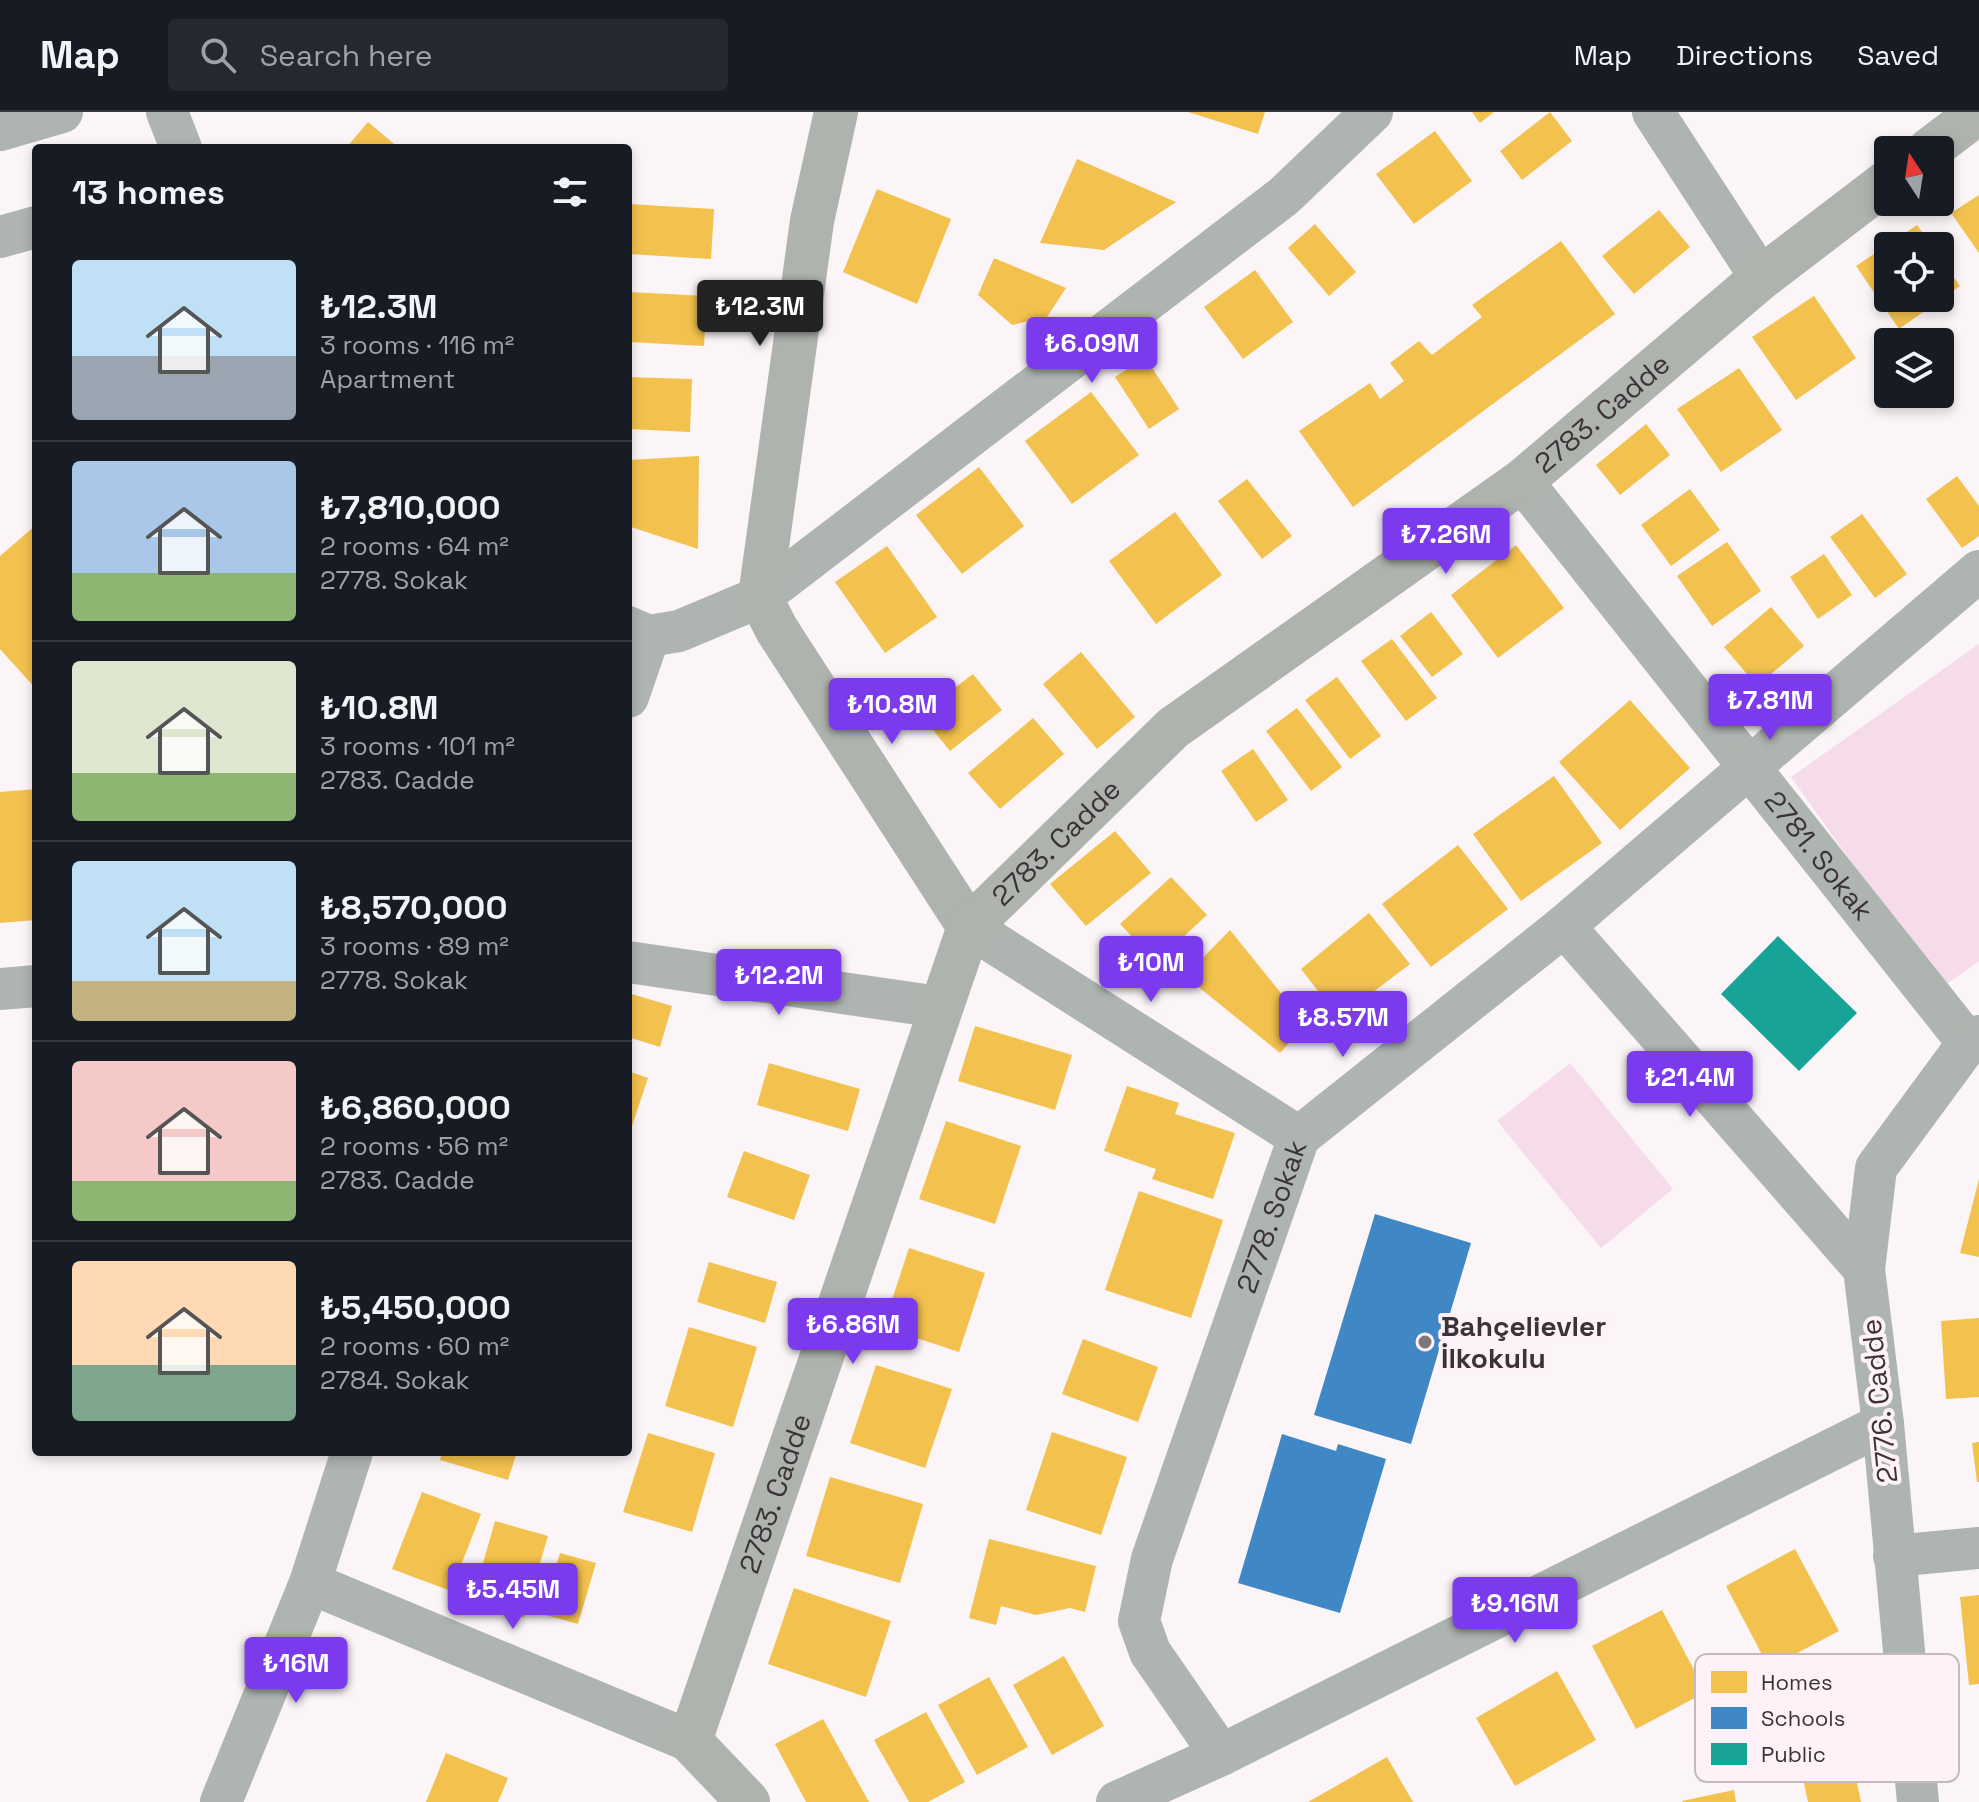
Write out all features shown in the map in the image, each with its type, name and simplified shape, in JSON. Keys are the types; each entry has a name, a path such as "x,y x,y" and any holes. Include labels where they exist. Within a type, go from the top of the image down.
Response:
{"main road":[{"path":"836,112 812,221 760,597 777,630 969,927"},
{"path":"1947,136 1979,112"},
{"name":"2783. Cadde","path":"690,1741 939,1007 969,927 1173,728 1522,481 1761,278 1874,192"},
{"path":"690,1741 748,1802"}],"street":[{"path":"0,130 62,112"},
{"path":"167,112 179,144"},
{"path":"632,673 639,632 679,631 760,597 1284,196 1372,112"},
{"path":"1653,112 1761,278"},
{"name":"2781. Sokak","path":"1522,481 1749,768 1973,1040"},
{"name":"2778. Sokak","path":"1221,1755 1150,1652 1139,1621 1152,1559 1299,1137 1564,926 1979,571"},
{"path":"1564,926 1864,1269"},
{"path":"969,927 1299,1137"},
{"path":"632,963 939,1007"},
{"path":"0,989 32,986"},
{"name":"2776. Cadde","path":"1904,1654 1883,1424 1864,1269 1876,1168 1973,1040"},
{"path":"1117,1802 1221,1755 1883,1424"},
{"path":"221,1802 310,1583 351,1456"},
{"path":"1894,1556 1979,1548"},
{"path":"310,1583 690,1741"},
{"name":"2776. Cadde","path":"1916,1782 1918,1802"}],"shaded area":[{"path":"1979,644 1979,961 1941,988 1791,777"},
{"path":"1570,1063 1673,1189 1601,1248 1497,1121"}],"building: Homes":[{"path":"1188,112 1265,112 1258,134"},
{"path":"1472,112 1494,112 1480,123"},
{"path":"1550,112 1572,141 1522,180 1500,151"},
{"path":"368,122 394,144 349,144"},
{"path":"1435,131 1472,181 1414,224 1376,174"},
{"path":"1077,159 1176,202 1104,250 1040,243"},
{"path":"877,189 951,219 917,304 843,272"},
{"path":"1979,195 1979,253 1953,216 1954,211"},
{"path":"632,204 714,209 711,259 632,254"},
{"path":"1659,210 1690,247 1634,294 1602,256"},
{"path":"1315,224 1356,272 1329,296 1288,248"},
{"path":"1917,225 1922,232 1907,232"},
{"path":"1561,241 1615,314 1353,507 1299,431 1370,383 1380,399 1404,381 1390,363 1419,341 1432,355 1482,317 1472,305"},
{"path":"1874,254 1874,292 1856,266"},
{"path":"994,258 1066,288 1047,317 1012,325 978,295"},
{"path":"1255,270 1293,322 1243,359 1204,307"},
{"path":"632,292 707,296 704,346 632,342"},
{"path":"1814,296 1856,358 1796,400 1752,337"},
{"path":"1887,312 1923,312 1900,328"},
{"path":"1145,357 1179,409 1149,429 1115,377"},
{"path":"1739,368 1782,430 1721,472 1677,409"},
{"path":"632,377 692,379 690,432 632,429"},
{"path":"1091,392 1139,455 1072,504 1025,441"},
{"path":"1646,424 1670,455 1620,495 1596,465"},
{"path":"699,456 698,549 632,527 632,460"},
{"path":"979,467 1024,526 962,574 916,515"},
{"path":"1957,476 1979,506 1979,536 1962,548 1926,499"},
{"path":"1247,479 1292,536 1262,559 1218,501"},
{"path":"1690,489 1720,530 1671,566 1641,525"},
{"path":"1175,512 1222,575 1156,624 1109,561"},
{"path":"1862,514 1907,574 1875,598 1830,537"},
{"path":"32,528 32,685 0,649 0,556"},
{"path":"1727,542 1761,591 1712,626 1677,576"},
{"path":"1516,545 1564,608 1498,658 1451,595"},
{"path":"887,546 937,617 885,653 835,582"},
{"path":"1824,554 1852,595 1818,619 1790,577"},
{"path":"1771,607 1804,646 1757,686 1724,647"},
{"path":"1431,612 1463,654 1432,677 1400,636"},
{"path":"1392,639 1437,698 1406,721 1361,661"},
{"path":"1081,652 1135,717 1097,749 1043,684"},
{"path":"973,674 1002,710 950,751 920,714"},
{"path":"1337,677 1381,736 1350,759 1305,700"},
{"path":"1630,700 1690,768 1620,830 1559,762"},
{"path":"1297,708 1342,767 1311,791 1266,731"},
{"path":"1033,718 1064,754 1000,809 968,773"},
{"path":"1253,749 1288,800 1256,822 1221,771"},
{"path":"1554,776 1602,843 1521,901 1473,834"},
{"path":"32,789 32,920 0,923 0,792"},
{"path":"1115,831 1151,873 1086,926 1050,884"},
{"path":"1458,845 1508,909 1431,967 1382,904"},
{"path":"1171,877 1207,915 1156,962 1120,924"},
{"path":"1369,913 1410,964 1339,1018 1301,969"},
{"path":"1230,930 1306,1024 1280,1053 1185,976"},
{"path":"632,994 672,1006 660,1047 632,1038"},
{"path":"975,1026 1072,1055 1055,1110 958,1081"},
{"path":"769,1063 860,1089 848,1131 757,1105"},
{"path":"632,1072 648,1078 632,1126"},
{"path":"1127,1086 1179,1103 1175,1114 1235,1133 1213,1199 1152,1179 1156,1169 1104,1151"},
{"path":"946,1121 1021,1146 995,1224 919,1199"},
{"path":"744,1151 810,1175 794,1220 727,1197"},
{"path":"1979,1179 1979,1257 1960,1253"},
{"path":"1139,1191 1223,1220 1191,1318 1105,1290"},
{"path":"909,1248 985,1273 959,1352 883,1327"},
{"path":"709,1262 777,1282 765,1323 697,1302"},
{"path":"1979,1318 1979,1397 1946,1399 1941,1321"},
{"path":"689,1327 757,1347 733,1427 665,1406"},
{"path":"1083,1339 1158,1367 1138,1422 1062,1394"},
{"path":"876,1365 952,1389 925,1468 850,1443"},
{"path":"1052,1432 1127,1457 1101,1535 1026,1510"},
{"path":"648,1433 715,1453 692,1532 623,1512"},
{"path":"1979,1442 1979,1482 1977,1482 1972,1443"},
{"path":"441,1456 516,1456 508,1480 440,1460"},
{"path":"830,1477 923,1504 900,1583 806,1556"},
{"path":"422,1492 481,1514 451,1591 392,1569"},
{"path":"495,1521 548,1536 524,1617 472,1602"},
{"path":"989,1539 1096,1566 1085,1612 1070,1608 1036,1615 1001,1606 996,1625 969,1618"},
{"path":"1795,1549 1839,1631 1795,1654 1762,1654 1726,1586"},
{"path":"560,1553 596,1563 578,1624 542,1614"},
{"path":"794,1588 891,1621 866,1697 768,1664"},
{"path":"1979,1595 1979,1684 1969,1685 1960,1597"},
{"path":"1662,1610 1695,1672 1695,1698 1636,1729 1592,1646"},
{"path":"1064,1656 1104,1726 1052,1755 1013,1685"},
{"path":"1557,1671 1596,1740 1515,1786 1476,1718"},
{"path":"989,1677 1028,1747 977,1775 938,1705"},
{"path":"926,1712 965,1782 928,1802 909,1802 874,1740"},
{"path":"823,1719 869,1802 806,1802 775,1744"},
{"path":"446,1753 508,1778 498,1802 426,1802"},
{"path":"1387,1757 1413,1802 1308,1802"},
{"path":"1804,1782 1857,1782 1861,1802 1808,1802"},
{"path":"1734,1790 1736,1802 1682,1801"}],"building: Schools":[{"path":"1375,1214 1471,1243 1411,1444 1314,1415"},
{"path":"1282,1434 1336,1451 1338,1444 1386,1459 1340,1613 1238,1583"}],"building: Public":[{"path":"1778,936 1857,1013 1799,1071 1721,994"}],"place":[{"name":"Bahçelievler İlkokulu","path":"1425,1342"}]}
